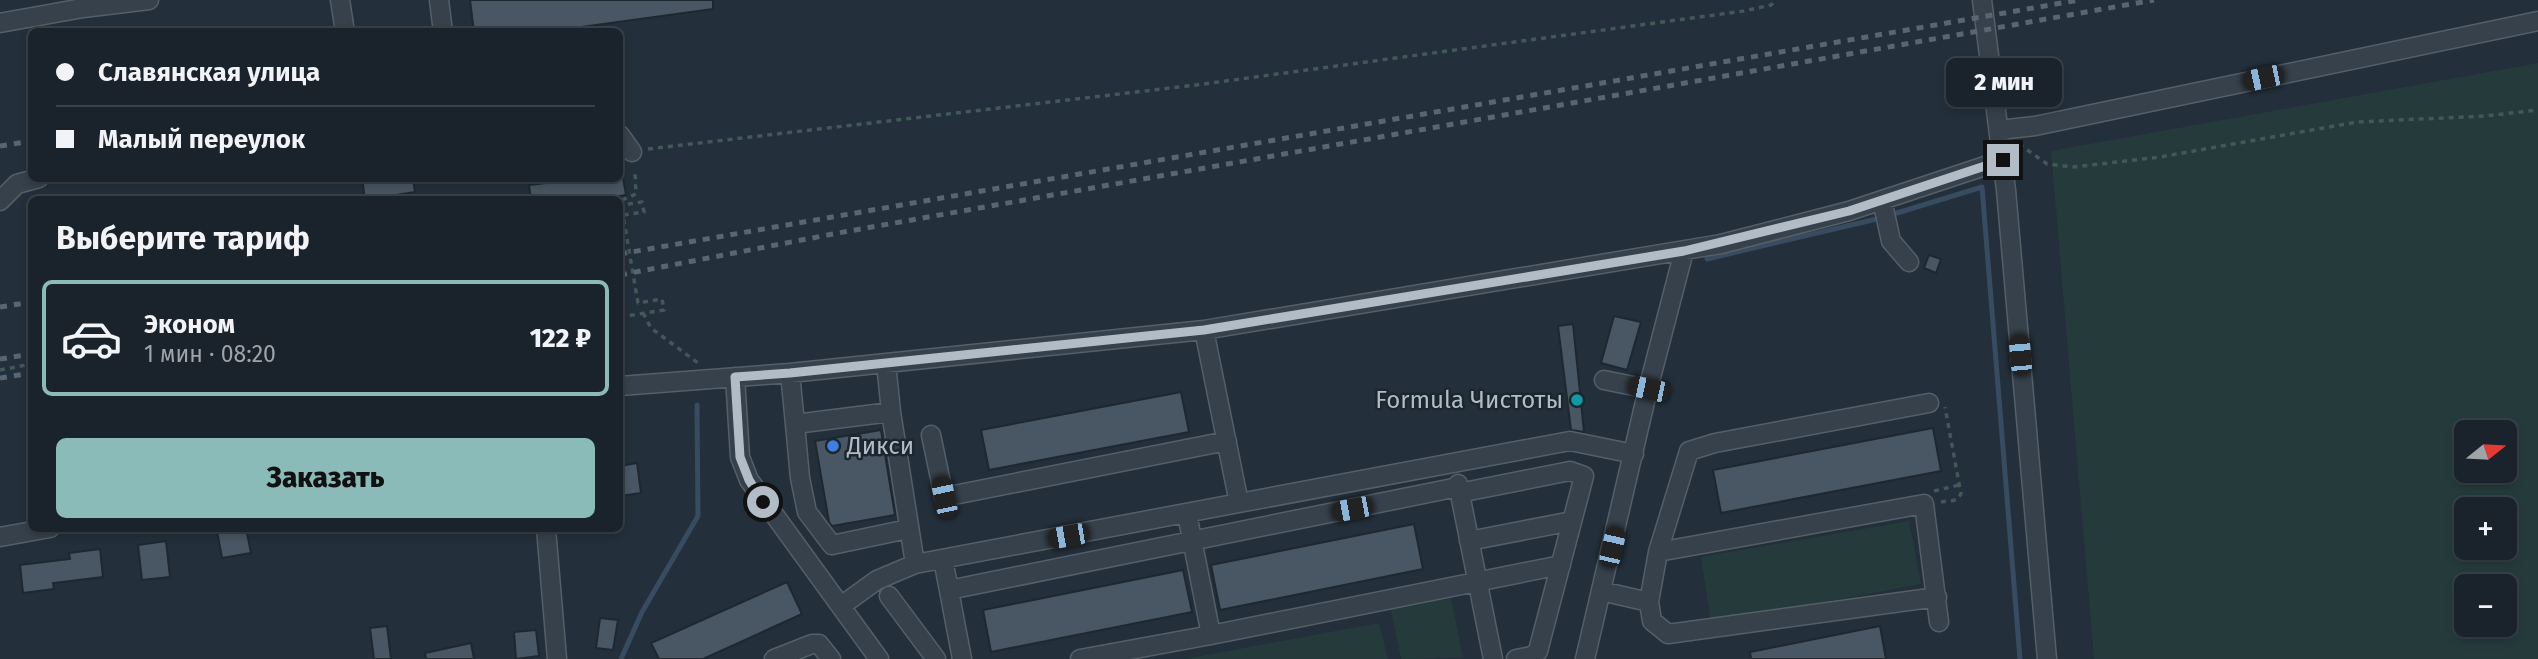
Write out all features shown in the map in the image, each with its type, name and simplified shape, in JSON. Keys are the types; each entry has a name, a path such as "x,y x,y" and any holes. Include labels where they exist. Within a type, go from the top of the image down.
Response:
{"street":[{"path":"0,23 83,8 149,0"},
{"path":"340,0 344,28"},
{"path":"439,0 442,28"},
{"path":"1982,0 2003,160 2047,659"},
{"path":"1999,130 2035,126 2538,21"},
{"path":"623,139 632,152"},
{"path":"623,386 790,373 1204,330 1684,251 1837,215 2003,160"},
{"path":"0,201 17,184 28,181"},
{"path":"1882,200 1891,241 1909,262"},
{"path":"1585,659 1648,389 1684,251"},
{"path":"1204,330 1239,502"},
{"path":"886,363 915,564"},
{"path":"790,373 800,478 807,512 832,545 908,528"},
{"path":"735,377 740,457 749,480 879,659"},
{"path":"1604,380 1648,389"},
{"path":"1931,407 1715,443 1689,452 1658,552 1648,602 1652,621 1668,634 1937,597"},
{"path":"795,424 891,412"},
{"path":"931,435 944,497 1227,441"},
{"path":"841,606 877,580 915,564 1570,441 1634,454"},
{"path":"1453,462 1493,659"},
{"path":"949,590 1192,541 1570,471 1584,476 1538,651 1532,656 1516,659"},
{"path":"1658,552 1929,498 1939,622"},
{"path":"1187,514 1211,635"},
{"path":"1469,541 1572,521"},
{"path":"0,537 28,532"},
{"path":"546,532 557,659"},
{"path":"943,559 962,659"},
{"path":"1080,659 1561,565"},
{"path":"1601,591 1648,602"},
{"path":"889,596 936,659"},
{"path":"774,659 818,644 831,659"}],"path":[{"path":"632,152 1196,85 1744,11 1771,5 1776,0"},
{"path":"1999,130 2047,164 2074,167 2160,157 2357,121 2485,116 2538,110"},
{"path":"623,199 636,194 635,173"},
{"path":"623,205 642,202 644,212 623,215 638,303 662,299 664,310 623,316"},
{"path":"623,263 631,262"},
{"path":"643,313 651,328 699,364"},
{"path":"0,370 28,365"},
{"path":"1929,498 1956,500 1961,494 1946,409 1942,402 1931,407"},
{"path":"1931,407 1946,409"},
{"path":"1929,498 1959,485"}],"green space":[{"path":"2538,63 2538,659 2094,659 2051,151"},
{"path":"1909,521 1921,584 1711,623 1701,557"},
{"path":"1451,598 1463,658 1401,659 1391,610"},
{"path":"1379,623 1388,659 1185,659"}],"building":[{"path":"470,0 713,0 713,9 574,28 474,28"},
{"path":"623,178 626,195 530,196 529,185 623,182"},
{"path":"363,182 414,182 415,192 364,196"},
{"path":"1929,255 1941,259 1936,273 1924,268"},
{"path":"1614,316 1641,322 1627,370 1601,363"},
{"path":"1573,324 1584,432 1571,430 1558,326"},
{"path":"1181,392 1189,432 989,470 981,430"},
{"path":"1933,428 1941,471 1721,513 1713,470"},
{"path":"881,430 895,515 832,526 829,522 815,441"},
{"path":"637,463 641,493 623,496 623,465"},
{"path":"1414,524 1423,569 1220,610 1211,565"},
{"path":"217,532 247,532 251,553 222,558"},
{"path":"166,541 170,577 142,580 138,545"},
{"path":"100,549 103,577 53,583 54,589 23,593 20,565 70,559 69,553"},
{"path":"1183,570 1192,612 991,652 983,610"},
{"path":"787,582 802,614 703,659 659,659 651,643"},
{"path":"600,618 618,620 613,650 596,648"},
{"path":"387,626 391,659 374,659 370,628"},
{"path":"1880,626 1886,659 1751,659 1750,652"},
{"path":"536,630 539,656 516,659 514,632"},
{"path":"471,643 474,659 426,659 425,653"}],"waterway":[{"path":"1897,213 1982,187 2020,659"},
{"path":"1707,259 1881,218"},
{"path":"621,659 642,612 698,516 697,405"}],"railway":[{"path":"623,253 2079,0"},
{"path":"623,274 838,233 2154,0"},
{"path":"0,146 28,142"},
{"path":"0,307 28,303"},
{"path":"0,359 28,355"},
{"path":"0,378 28,374"}],"place":[{"name":"Formula Чистоты","path":"1577,400"},
{"name":"Дикси","path":"833,446"}],"route":[{"path":"763,502 749,480 740,457 735,377 1204,330 1684,251 1849,211 2003,160"}]}
